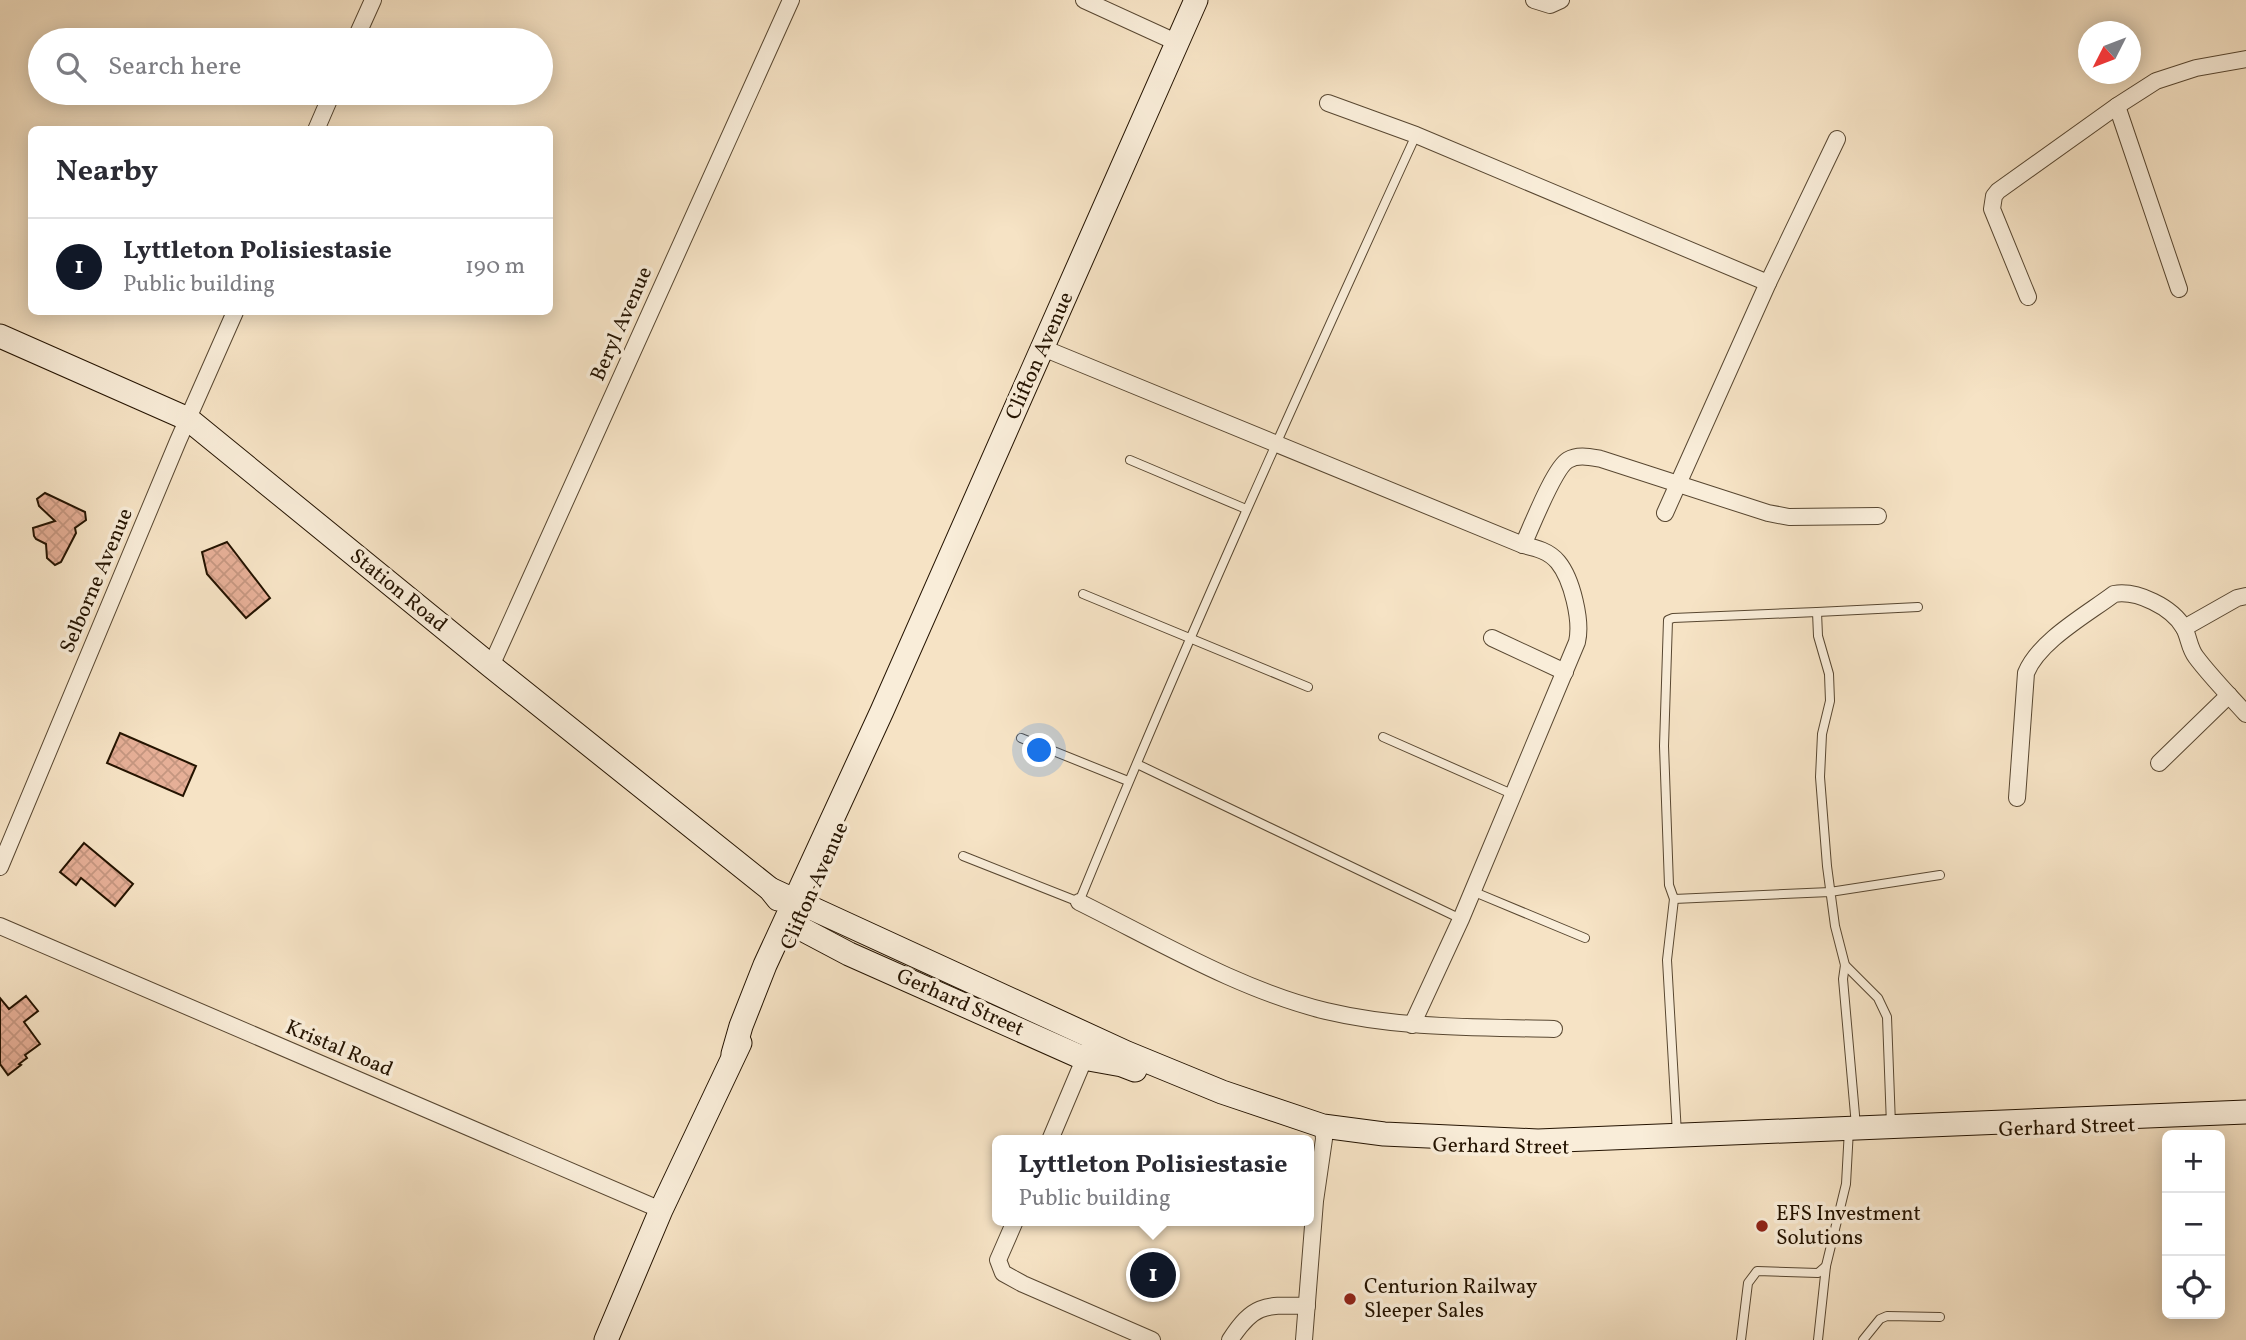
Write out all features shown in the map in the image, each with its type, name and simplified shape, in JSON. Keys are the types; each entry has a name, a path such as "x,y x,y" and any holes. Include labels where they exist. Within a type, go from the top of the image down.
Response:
{"street":[{"path":"360,28 373,0"},
{"name":"Beryl Avenue","path":"491,666 791,0"},
{"path":"1084,0 1178,43"},
{"name":"Clifton Avenue","path":"606,1340 661,1210 733,1054 761,1007 799,912 875,739 882,711 1196,0"},
{"path":"1534,0 1550,5 1561,0"},
{"path":"2028,297 1992,209 1994,196 1998,191 2157,81 2196,68 2246,59"},
{"path":"1328,103 1416,135 1768,282"},
{"path":"318,126 327,105"},
{"path":"2118,106 2179,289"},
{"path":"1665,513 1768,282 1837,139"},
{"name":"Selborne Avenue","path":"0,867 234,315"},
{"name":"Station Road","path":"0,336 188,419 799,912"},
{"path":"1043,348 1523,545 1543,550 1559,563 1574,600 1580,629 1565,672 1461,919 1412,1026"},
{"path":"1523,545 1557,472 1568,460 1583,456 1679,483 1768,513 1789,517 1878,516"},
{"path":"2017,798 2026,673 2040,651 2114,594 2125,592 2136,595 2166,610 2184,628 2194,656 2246,714"},
{"path":"2184,628 2237,598 2246,596"},
{"path":"1492,638 1565,672"},
{"path":"2159,763 2229,695"},
{"path":"1079,902 1249,986 1327,1011 1412,1026 1554,1029"},
{"name":"Gerhard Street","path":"799,912 849,954 1219,1104 1324,1132 1451,1148 1544,1150 1852,1130 1891,1125 2246,1112"},
{"name":"Kristal Road","path":"0,926 661,1210"},
{"path":"1052,1135 1088,1049"},
{"name":"Gerhard Street","path":"1324,1132 1485,1140 2246,1121"},
{"path":"1314,1214 1324,1132"},
{"path":"1013,1226 998,1261 1003,1273 1152,1340"},
{"path":"1304,1340 1313,1226"},
{"path":"1230,1340 1252,1312 1264,1307 1307,1306"}],"lane":[{"path":"963,856 1079,902 1128,781 1247,509 1416,135"},
{"path":"1130,460 1247,509"},
{"path":"1083,594 1308,687"},
{"path":"1677,1136 1667,960 1674,900 1670,885 1664,746 1668,620 1918,607"},
{"path":"1817,612 1818,636 1829,674 1830,701 1822,734 1820,777 1830,892 1845,965 1843,979 1852,1130 1846,1184 1826,1266 1818,1340"},
{"path":"1383,737 1512,794"},
{"path":"1021,738 1128,781"},
{"path":"1137,764 1461,919"},
{"path":"1674,900 1830,892 1940,875"},
{"path":"1472,891 1585,938"},
{"path":"1845,965 1878,998 1887,1017 1891,1125"},
{"path":"1741,1340 1748,1283 1757,1270 1818,1273 1826,1266"},
{"path":"1863,1340 1875,1324 1887,1316 1940,1317"}],"building":[{"path":"45,493 85,512 86,520 75,528 76,533 61,562 55,565 47,558 46,544 34,536 33,528 55,521 39,506 37,499"},
{"path":"227,542 270,598 246,618 207,574 202,552"},
{"path":"120,733 196,766 183,796 107,763"},
{"path":"84,843 133,884 115,906 81,878 76,885 60,872"},
{"path":"26,996 38,1011 24,1022 40,1044 25,1055 27,1058 8,1075 0,1064 0,998 9,1009"}],"place":[{"name":"EFS Investment Solutions","path":"1762,1226"},
{"name":"Lyttleton Polisiestasie","path":"1153,1275"},
{"name":"Centurion Railway Sleeper Sales","path":"1350,1299"}]}
